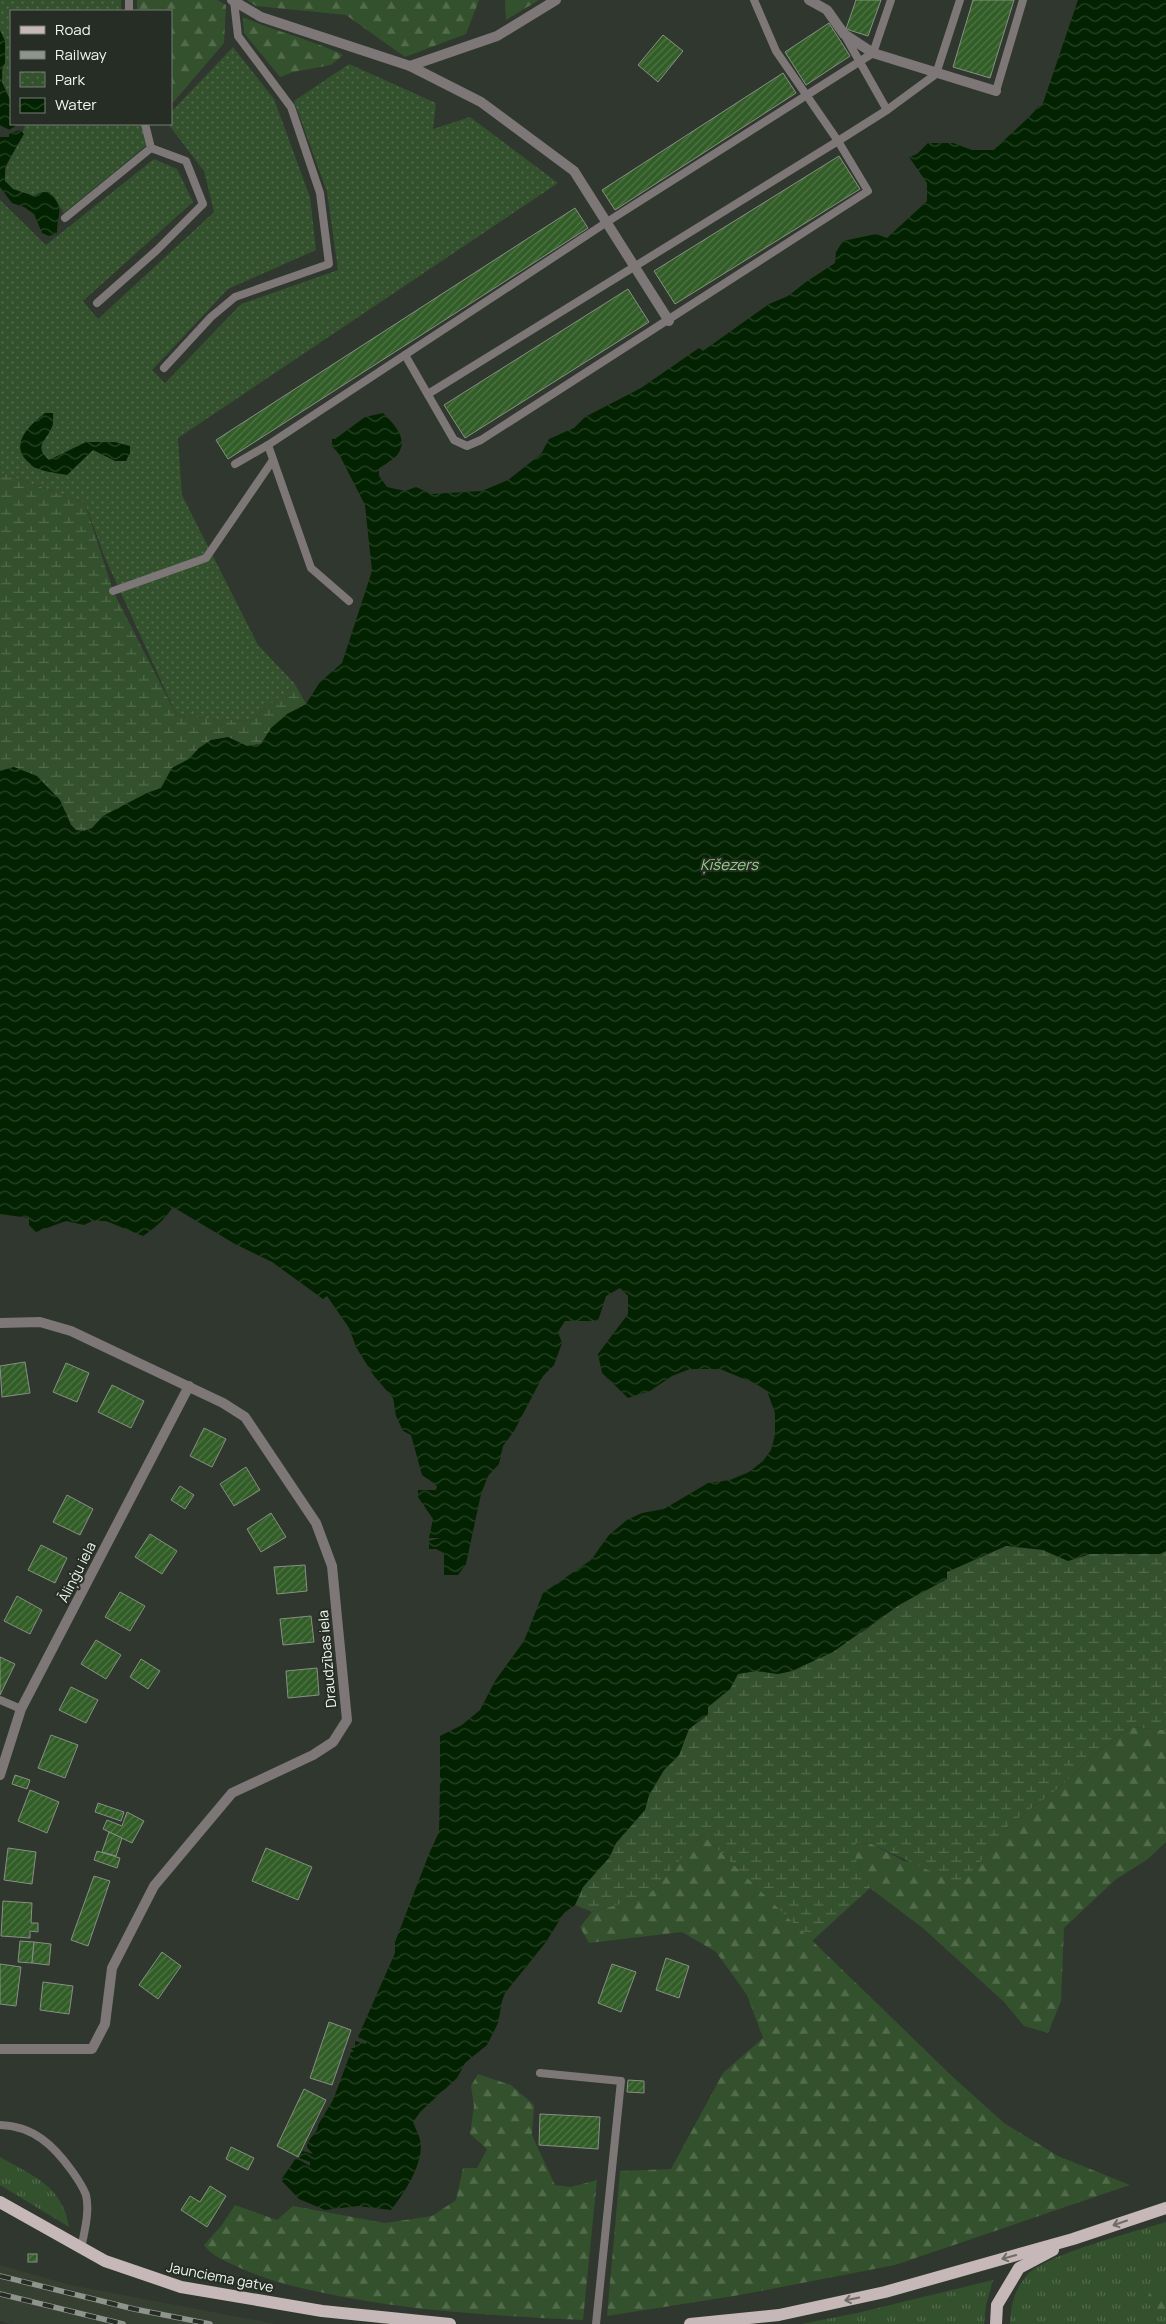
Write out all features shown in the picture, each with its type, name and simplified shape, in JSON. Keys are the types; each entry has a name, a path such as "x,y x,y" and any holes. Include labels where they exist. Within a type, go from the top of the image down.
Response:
{"main road":[{"name":"Jaunciema gatve","path":"0,2202 81,2249 131,2271 181,2287 322,2312 450,2324"},
{"path":"690,2324 779,2315 885,2292 1073,2239 1166,2208"},
{"path":"996,2324 998,2305 1019,2268 1073,2239"}],"street":[{"path":"410,66 497,36 556,0"},
{"path":"809,0 827,10 844,34 873,53 936,74 996,90"},
{"path":"233,1 261,17 410,66 481,102 574,171 669,321"},
{"name":"Draudzības iela","path":"0,1323 40,1322 71,1331 189,1386 223,1403 245,1417 316,1522 332,1566 347,1720 333,1742 313,1756 232,1792 154,1886 112,1968 105,2024 92,2049 0,2049"},
{"name":"Āliņģu iela","path":"0,1776 21,1710 189,1386"}],"lane":[{"path":"405,355 454,440 467,446 481,440 669,321 868,191 838,141 805,96 776,51 754,0"},
{"path":"235,464 268,445 606,222 873,53 891,0"},
{"path":"428,394 838,141 887,110 936,74 960,0"},
{"path":"996,90 1023,0"},
{"path":"164,368 211,317 235,297 329,264 320,193 291,107 238,36 233,1"},
{"path":"844,34 858,62 887,110"},
{"path":"145,125 152,148"},
{"path":"65,218 152,148"},
{"path":"97,303 157,250 203,204 186,161 152,148"},
{"path":"268,445 311,568 349,601"},
{"path":"112,591 206,558 273,460"},
{"path":"0,1700 21,1710"},
{"path":"540,2072 621,2080 596,2324"},
{"path":"0,2125 34,2134 56,2150 75,2176 86,2195 87,2212 81,2249"}],"shaded area":[{"path":"0,2265 70,2285 276,2324 11,2324 0,2321"}],"green space":[{"path":"0,0 121,0 121,10 10,10 10,100 2,82 5,42 0,30"},
{"path":"137,0 217,0 226,5 224,43 172,104 172,10 137,10"},
{"path":"247,0 479,0 466,34 405,57 346,15 256,6"},
{"path":"505,0 539,0 506,20"},
{"path":"243,17 319,44 343,55 331,65 293,72 280,77 244,33"},
{"path":"233,47 274,99 310,197 316,250 228,289 152,370 165,383 241,304 338,270 327,192 294,101 349,64 436,103 433,129 470,117 558,183 178,438 182,495 258,645 295,684 250,721 177,716 105,558 85,503 0,472 0,200 46,245 154,159 177,169 193,202 83,301 98,319 214,212 204,171 169,125 172,125 172,111"},
{"path":"25,125 141,125 147,145 64,213 53,196 42,192 34,196 12,189 5,181 10,158"},
{"path":"0,472 85,503 113,591 177,716 250,721 295,684 306,704 276,724 261,744 247,746 228,737 199,748 189,759 172,768 161,788 147,793 103,816 92,828 84,831 76,830 71,825 67,813 14,767 0,771"},
{"path":"1006,1546 1043,1550 1068,1561 1090,1554 1160,1554 1166,1551 1166,1730 1130,1727 1094,1755 1060,1787 1010,1824 977,1866 958,1884 872,1844 856,1843 856,1860 870,1888 812,1941 703,1835 647,1896 592,1912 575,1905 583,1887 608,1858 616,1843 645,1810 649,1795 664,1770 679,1755 689,1729 708,1715 708,1707 730,1689 738,1674 756,1671 778,1674 792,1671 866,1630 899,1605 947,1579 947,1572"},
{"path":"1130,1727 1166,1730 1166,1842 1148,1859 1115,1880 1064,1928 1061,2001 1048,2033 1024,2026 1004,2002 924,1929 870,1888 856,1860 856,1843 872,1844 904,1861 977,1866 1010,1824 1060,1787 1094,1755"},
{"path":"703,1835 954,2078 1004,2123 1058,2156 1130,2185 895,2265 740,2295 607,2316 620,2171 671,2169 723,2073 763,2038 747,1995 716,1952 682,1932 589,1943 580,1927 592,1912 647,1896"},
{"path":"478,2074 511,2085 534,2105 532,2135 555,2185 571,2187 597,2180 583,2320 433,2310 330,2294 290,2285 251,2273 211,2253 204,2245 221,2226 235,2205 277,2220 293,2206 385,2223 432,2216 456,2200 463,2168 477,2168 487,2149 470,2134 474,2106 471,2086"},
{"path":"0,2157 35,2177 53,2192 66,2213 69,2227 0,2185"},
{"path":"1166,2222 1166,2324 1010,2324 1012,2304 1016,2292 1027,2275 1037,2267 1092,2244"},
{"path":"993,2280 986,2305 984,2324 801,2324 857,2313"},
{"path":"1166,2289 1166,2316 1147,2303 1149,2293"}],"water":[{"name":"Ķīšezers","path":"1078,0 1166,0 1166,1551 1160,1554 1090,1554 1068,1561 1043,1550 1006,1546 947,1572 947,1579 899,1605 833,1652 792,1671 778,1674 756,1671 738,1674 730,1689 708,1707 708,1714 689,1729 679,1755 664,1770 649,1795 645,1810 616,1843 609,1858 583,1887 575,1905 564,1913 546,1942 505,1993 498,2023 487,2045 465,2063 457,2078 421,2111 413,2122 420,2140 419,2158 407,2187 391,2210 358,2206 325,2210 299,2199 281,2180 296,2158 310,2166 310,2162 299,2158 299,2155 303,2151 313,2154 307,2147 307,2144 333,2100 351,2052 354,2052 351,2048 355,2048 355,2041 366,2044 366,2041 358,2037 395,1953 395,1942 439,1832 440,1784 443,1780 440,1777 440,1736 462,1725 480,1710 495,1681 524,1641 543,1593 591,1560 609,1535 627,1520 642,1513 664,1509 708,1483 730,1480 749,1472 763,1461 771,1450 775,1435 775,1413 767,1391 756,1384 720,1369 690,1369 672,1376 650,1391 628,1398 602,1373 598,1354 628,1314 628,1296 620,1288 606,1296 598,1321 565,1321 558,1332 562,1343 554,1365 543,1376 514,1431 503,1446 499,1464 488,1476 481,1494 466,1564 458,1575 444,1575 444,1553 436,1549 429,1549 429,1541 441,1538 429,1538 433,1519 418,1497 418,1490 436,1490 437,1486 422,1475 411,1435 403,1431 396,1416 393,1398 374,1376 356,1347 349,1328 327,1296 323,1299 272,1262 235,1244 173,1207 160,1223 143,1236 106,1221 92,1221 84,1225 66,1221 36,1232 29,1225 29,1218 0,1214 0,771 14,767 37,776 60,800 71,825 76,830 84,831 92,828 103,816 147,793 161,788 172,768 189,759 199,748 211,740 228,737 247,746 261,744 271,728 287,714 306,704 320,682 342,663 372,571 365,505 339,454 332,446 332,439 335,439 365,417 383,413 398,431 402,442 398,454 379,469 379,476 387,487 405,491 416,487 431,494 482,491 508,480 541,454 549,439 574,428 585,417 641,388 699,348 703,351 769,304 788,296 835,263 836,252 843,241 876,234 887,238 927,201 927,183 909,157 917,154 928,143 953,143 972,150 994,150 1038,106 1042,106"},
{"path":"0,30 5,41 5,63 2,68 2,82 10,100 10,125 17,125 9,130 0,125"},
{"path":"20,130 24,134 5,167 5,181 13,189 34,196 42,192 49,192 54,198 59,207 57,233 49,236 42,233 34,214 24,207 12,203 0,187 0,137 9,137 9,134"},
{"path":"45,413 53,413 53,426 41,447 49,460 86,442 115,442 130,446 130,453 126,461 115,461 93,450 67,475 33,467 22,454 21,441 28,428"}],"building":[{"path":"856,0 881,0 868,36 846,29"},
{"path":"973,0 1014,0 990,78 953,67"},
{"path":"829,23 850,56 806,85 785,52"},
{"path":"663,35 683,51 658,82 638,65"},
{"path":"783,73 796,93 615,210 602,190"},
{"path":"839,156 860,189 675,304 654,271"},
{"path":"575,208 588,228 228,459 216,440"},
{"path":"628,289 649,322 465,438 444,405"},
{"path":"25,1362 30,1393 2,1397 0,1366"},
{"path":"66,1363 89,1373 77,1402 53,1392"},
{"path":"112,1385 144,1401 131,1428 98,1412"},
{"path":"204,1428 226,1439 212,1467 190,1456"},
{"path":"246,1467 260,1490 234,1506 220,1484"},
{"path":"180,1486 194,1495 185,1509 171,1500"},
{"path":"67,1495 93,1509 80,1535 53,1522"},
{"path":"271,1513 286,1537 261,1552 247,1529"},
{"path":"150,1534 177,1551 162,1574 135,1557"},
{"path":"41,1545 67,1558 55,1583 28,1570"},
{"path":"305,1565 307,1591 277,1594 274,1567"},
{"path":"120,1592 145,1606 130,1631 105,1617"},
{"path":"17,1596 42,1610 30,1634 4,1621"},
{"path":"311,1616 314,1642 283,1645 280,1619"},
{"path":"96,1640 121,1655 106,1679 81,1664"},
{"path":"0,1657 15,1664 0,1695"},
{"path":"141,1659 160,1671 148,1689 130,1677"},
{"path":"317,1668 319,1695 288,1698 286,1671"},
{"path":"71,1687 98,1700 86,1723 59,1710"},
{"path":"51,1735 78,1745 65,1778 38,1768"},
{"path":"15,1775 30,1780 27,1789 12,1784"},
{"path":"30,1790 59,1802 47,1833 18,1821"},
{"path":"98,1803 124,1812 121,1821 95,1812"},
{"path":"127,1812 144,1821 132,1843 103,1829 107,1820 122,1826"},
{"path":"109,1832 122,1838 116,1856 102,1852"},
{"path":"8,1848 36,1852 32,1884 4,1880"},
{"path":"266,1848 312,1867 298,1900 252,1881"},
{"path":"97,1851 120,1858 117,1868 94,1860"},
{"path":"94,1876 110,1881 88,1946 71,1940"},
{"path":"3,1901 32,1903 31,1923 38,1923 38,1932 30,1931 30,1938 1,1936"},
{"path":"20,1941 34,1942 32,1963 18,1962"},
{"path":"34,1942 51,1944 49,1965 32,1963"},
{"path":"162,1952 181,1966 158,1999 139,1985"},
{"path":"666,1958 689,1966 679,1998 656,1990"},
{"path":"0,1964 21,1967 16,2006 0,2004"},
{"path":"612,1964 636,1972 621,2012 598,2003"},
{"path":"43,1982 73,1986 69,2014 40,2010"},
{"path":"329,2022 351,2030 332,2085 310,2078"},
{"path":"628,2080 644,2081 644,2093 627,2092"},
{"path":"304,2089 326,2100 298,2157 277,2146"},
{"path":"540,2114 600,2117 598,2149 539,2145"},
{"path":"231,2147 254,2158 248,2170 226,2159"},
{"path":"210,2186 226,2196 207,2227 181,2210 190,2196 200,2202"},
{"path":"28,2254 37,2254 37,2262 28,2262"}],"railway":[{"path":"0,2276 134,2309 210,2324"},
{"path":"0,2294 123,2324"}]}
